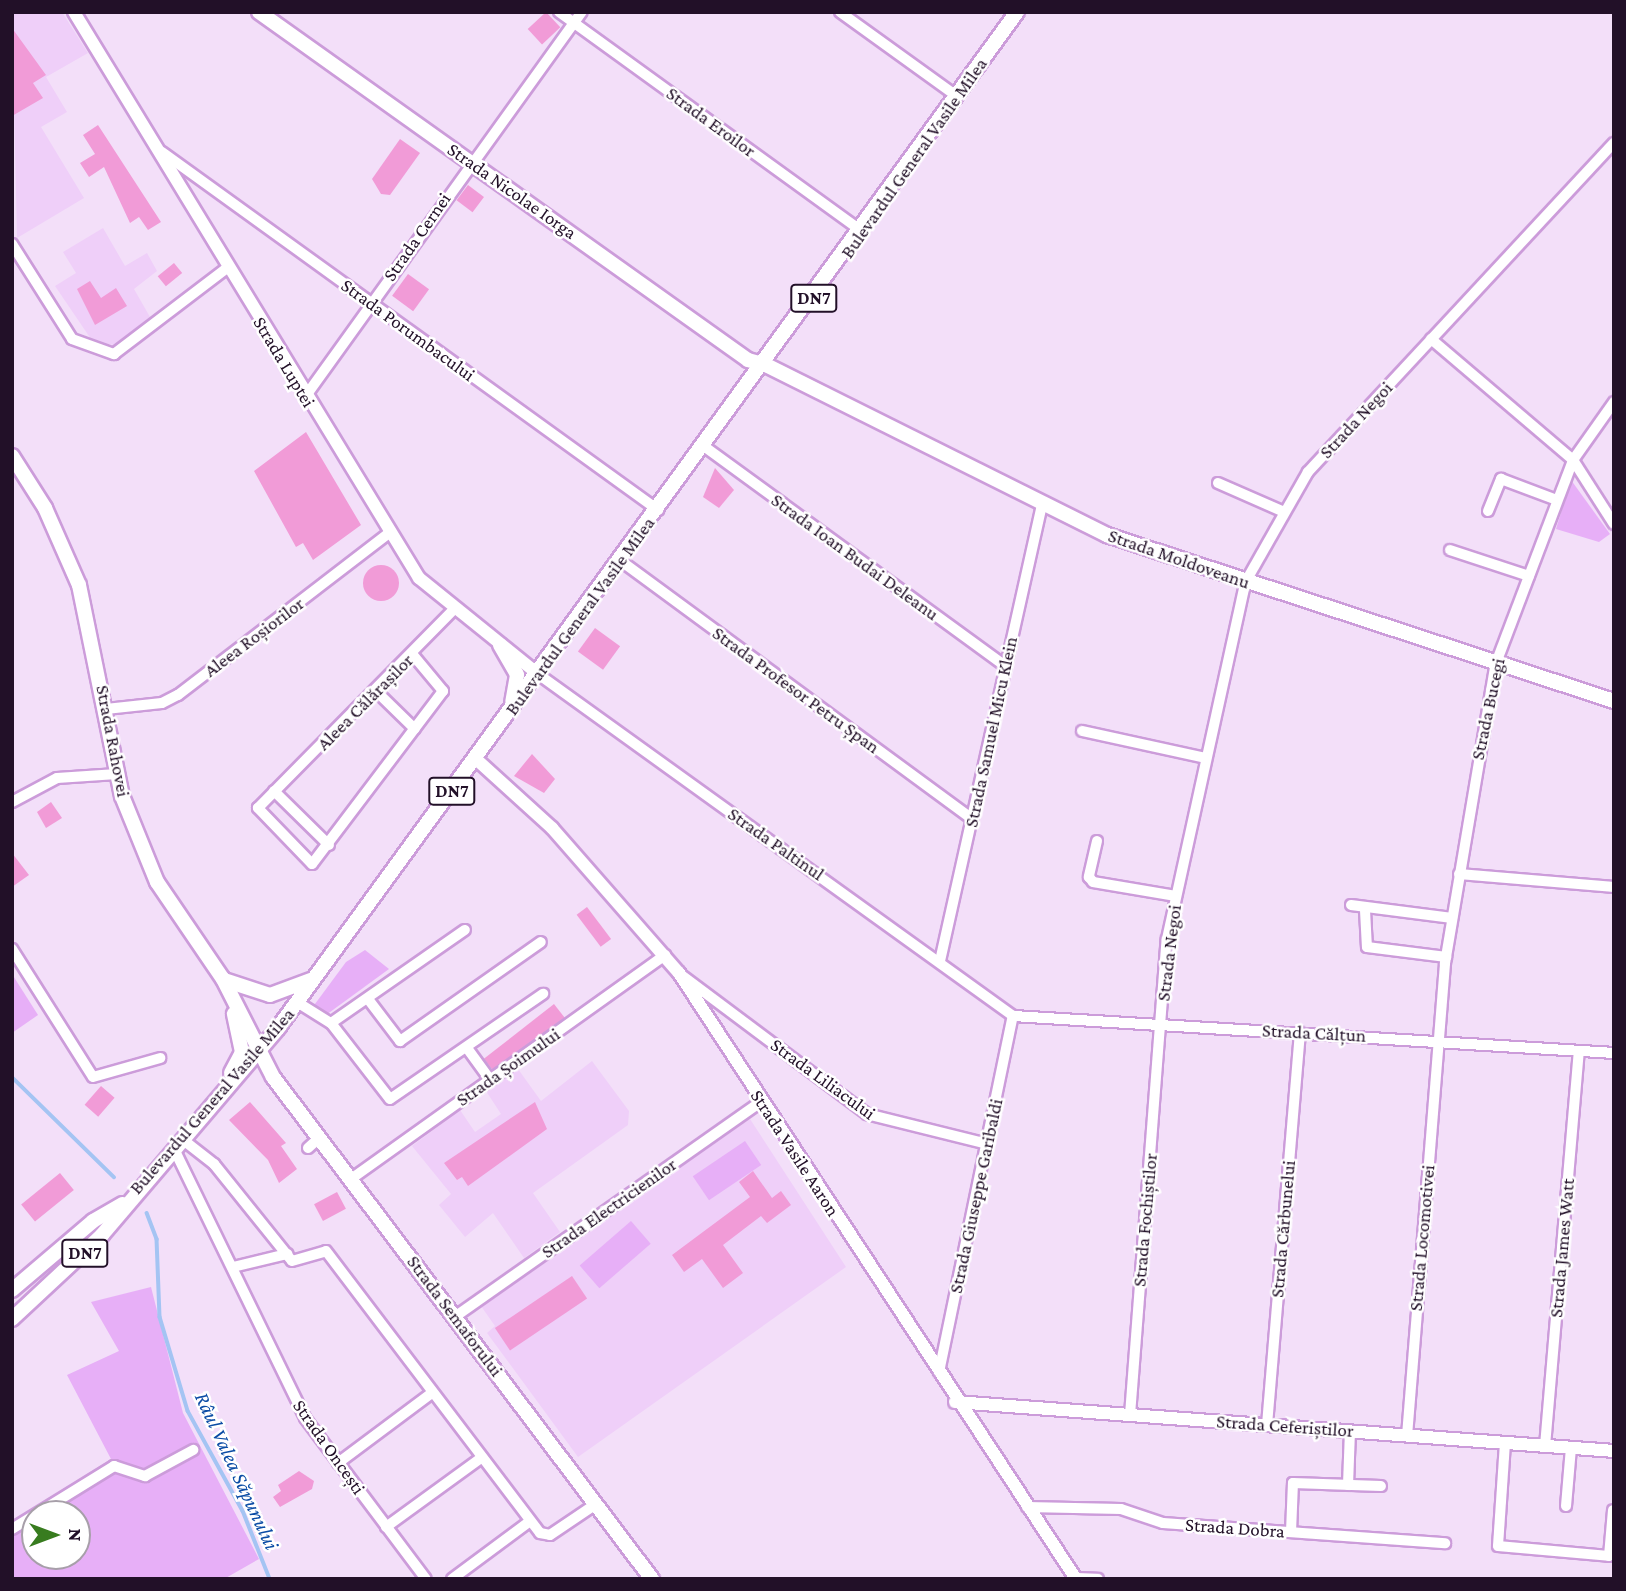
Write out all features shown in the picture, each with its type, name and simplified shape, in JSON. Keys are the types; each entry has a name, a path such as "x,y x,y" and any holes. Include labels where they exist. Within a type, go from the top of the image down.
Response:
{"main road":[{"name":"Strada Nicolae Iorga","path":"259,12 748,360 766,365"},
{"name":"Bulevardul General Vasile Milea","path":"124,1204 259,1053 766,365 1017,12"},
{"name":"Strada Moldoveanu","path":"766,365 1107,535 1614,701"},
{"name":"Strada Rahovei","path":"12,456 45,508 79,585 117,774 157,882 223,979 259,1053"},
{"path":"500,645 517,675 506,716"},
{"path":"223,979 270,995 314,979"},
{"path":"198,1120 242,1052 223,979"},
{"name":"Strada Semaforului","path":"259,1053 313,1143 351,1179 652,1579"},
{"name":"DN7","path":"12,1290 93,1221 124,1204"},
{"name":"DN7","path":"12,1319 86,1252 124,1204"}],"street":[{"name":"Strada Luptei","path":"74,12 305,397 389,533 426,587 538,674"},
{"name":"Strada Eroilor","path":"559,12 862,230"},
{"name":"Strada Cernei","path":"305,397 370,302 582,12"},
{"path":"840,12 958,97"},
{"name":"Strada Negoi","path":"1161,1025 1176,896 1246,581 1308,472 1614,143"},
{"name":"Strada Porumbacului","path":"158,150 658,510"},
{"path":"12,244 72,339 114,354 227,268"},
{"path":"1431,340 1573,460 1614,524"},
{"name":"Strada Bucegi","path":"1438,1040 1452,918 1496,663 1573,460 1614,402"},
{"name":"Strada Ioan Budai Deleanu","path":"705,447 1005,666"},
{"path":"1488,511 1501,479 1557,500"},
{"path":"1218,483 1284,512"},
{"name":"Strada Samuel Micu Klein","path":"940,961 1042,503"},
{"name":"Aleea Roșiorilor","path":"106,709 162,703 178,695 389,533"},
{"path":"1450,550 1529,576"},
{"name":"Strada Profesor Petru Șpan","path":"621,561 972,819"},
{"name":"Aleea Călărașilor","path":"329,845 312,864 257,812 274,791 413,655 453,610"},
{"path":"274,791 329,845 444,687 413,655"},
{"name":"Strada Paltinul","path":"538,674 1013,1016"},
{"path":"376,691 415,729"},
{"path":"1082,731 1206,758"},
{"name":"Strada Vasile Aaron","path":"476,759 552,828 666,955 955,1402 1075,1578"},
{"path":"12,802 57,778 117,774"},
{"path":"1097,841 1089,877 1094,883 1176,896"},
{"path":"1459,874 1614,887"},
{"path":"1351,905 1452,918"},
{"path":"1365,910 1367,947 1446,957"},
{"path":"297,1002 331,1023 465,930"},
{"path":"368,999 400,1041 541,942"},
{"path":"12,949 93,1077 160,1058"},
{"name":"Strada Șoimului","path":"351,1179 666,955"},
{"name":"Strada Liliacului","path":"679,973 867,1114 987,1144"},
{"name":"Strada Șoimului","path":"331,1023 390,1099 543,994"},
{"name":"Strada Călțun","path":"1013,1016 1438,1040 1614,1053"},
{"name":"Strada Giuseppe Garibaldi","path":"939,1375 1013,1016"},
{"name":"Strada Fochiștilor","path":"1130,1415 1161,1025"},
{"name":"Strada Cărbunelui","path":"1267,1425 1300,1032"},
{"name":"Strada Locomotivei","path":"1407,1436 1438,1040"},
{"path":"467,1048 490,1080"},
{"name":"Strada James Watt","path":"1545,1446 1579,1051"},
{"name":"Strada Electricienilor","path":"456,1316 762,1101"},
{"path":"178,1144 214,1164 287,1254 297,1262 326,1251 530,1521 550,1535 596,1504"},
{"name":"Strada Oncești","path":"178,1144 287,1385 338,1462 426,1579"},
{"path":"233,1267 287,1254"},
{"path":"338,1462 432,1393"},
{"name":"Strada Ceferiștilor","path":"955,1402 1614,1451"},
{"path":"1348,1485 1350,1431"},
{"path":"1505,1443 1499,1546 1609,1556 1613,1510"},
{"path":"1566,1506 1571,1448"},
{"path":"12,1529 114,1466 145,1476 193,1450"},
{"path":"386,1527 481,1458"},
{"path":"1291,1532 1293,1483 1381,1486"},
{"name":"Strada Dobra","path":"1027,1507 1121,1509 1163,1523 1445,1543"},
{"path":"452,1579 530,1521"},
{"path":"1075,1578 1098,1579"}],"shaded area":[{"path":"12,12 62,12 88,53 46,77 67,112 41,127 84,198 17,238"},
{"path":"103,228 125,266 147,253 157,271 134,289 150,317 114,345 93,342 55,286 76,273 63,252"},
{"path":"1571,480 1610,534 1599,542 1556,529"},
{"path":"365,950 389,969 326,1015 312,1008 346,962"},
{"path":"12,974 38,1015 12,1033"},
{"path":"592,1061 629,1111 628,1125 533,1193 560,1232 524,1258 493,1213 465,1237 439,1205 451,1194 412,1146 460,1110 475,1132 501,1114 486,1091 518,1069 541,1101"},
{"path":"750,1119 846,1267 578,1457 487,1333 495,1326 481,1306"},
{"path":"745,1141 761,1165 709,1200 693,1176"},
{"path":"631,1221 651,1244 599,1288 580,1266"},
{"path":"151,1287 183,1413 259,1559 224,1579 12,1579 12,1521 21,1515 21,1570 91,1570 91,1500 46,1500 111,1459 67,1375 119,1351 91,1302"}],"building":[{"path":"546,12 560,27 542,44 528,29"},
{"path":"12,28 46,75 33,83 43,98 12,116"},
{"path":"98,125 161,222 148,230 139,217 130,223 104,167 89,177 80,163 95,154 83,135"},
{"path":"400,139 420,153 390,195 381,194 372,179"},
{"path":"468,185 484,197 473,212 457,200"},
{"path":"174,263 182,273 166,286 158,276"},
{"path":"408,274 429,289 413,311 392,296"},
{"path":"90,281 101,298 116,288 127,306 95,325 77,289"},
{"path":"306,432 361,525 313,560 303,543 296,547 254,471"},
{"path":"715,468 734,490 719,508 703,497"},
{"path":"381,565 393,571 399,583 393,595 381,601 369,595 363,583 369,571"},
{"path":"595,628 620,646 603,670 578,651"},
{"path":"532,754 555,779 544,793 514,776"},
{"path":"51,802 62,818 46,828 37,812"},
{"path":"12,853 29,875 12,887"},
{"path":"587,907 611,939 601,947 577,915"},
{"path":"554,1004 565,1018 495,1073 484,1059"},
{"path":"101,1086 115,1098 98,1117 85,1105"},
{"path":"250,1102 286,1143 281,1146 297,1169 279,1183 268,1160 229,1120"},
{"path":"535,1102 547,1129 468,1186 462,1177 457,1180 444,1163"},
{"path":"753,1171 772,1198 781,1191 791,1205 767,1223 761,1216 723,1245 743,1273 723,1288 702,1259 684,1272 672,1255 750,1197 739,1182"},
{"path":"60,1173 74,1190 35,1222 21,1204"},
{"path":"337,1192 346,1209 323,1221 314,1204"},
{"path":"572,1276 587,1298 510,1350 495,1328"},
{"path":"299,1471 314,1481 312,1489 280,1507 273,1497 281,1491 278,1485"}],"waterway":[{"name":"Râul Valea Săpunului","path":"12,1077 114,1177"},
{"name":"Râul Valea Săpunului","path":"147,1213 157,1239 160,1317 188,1411 243,1511 270,1579"}]}
